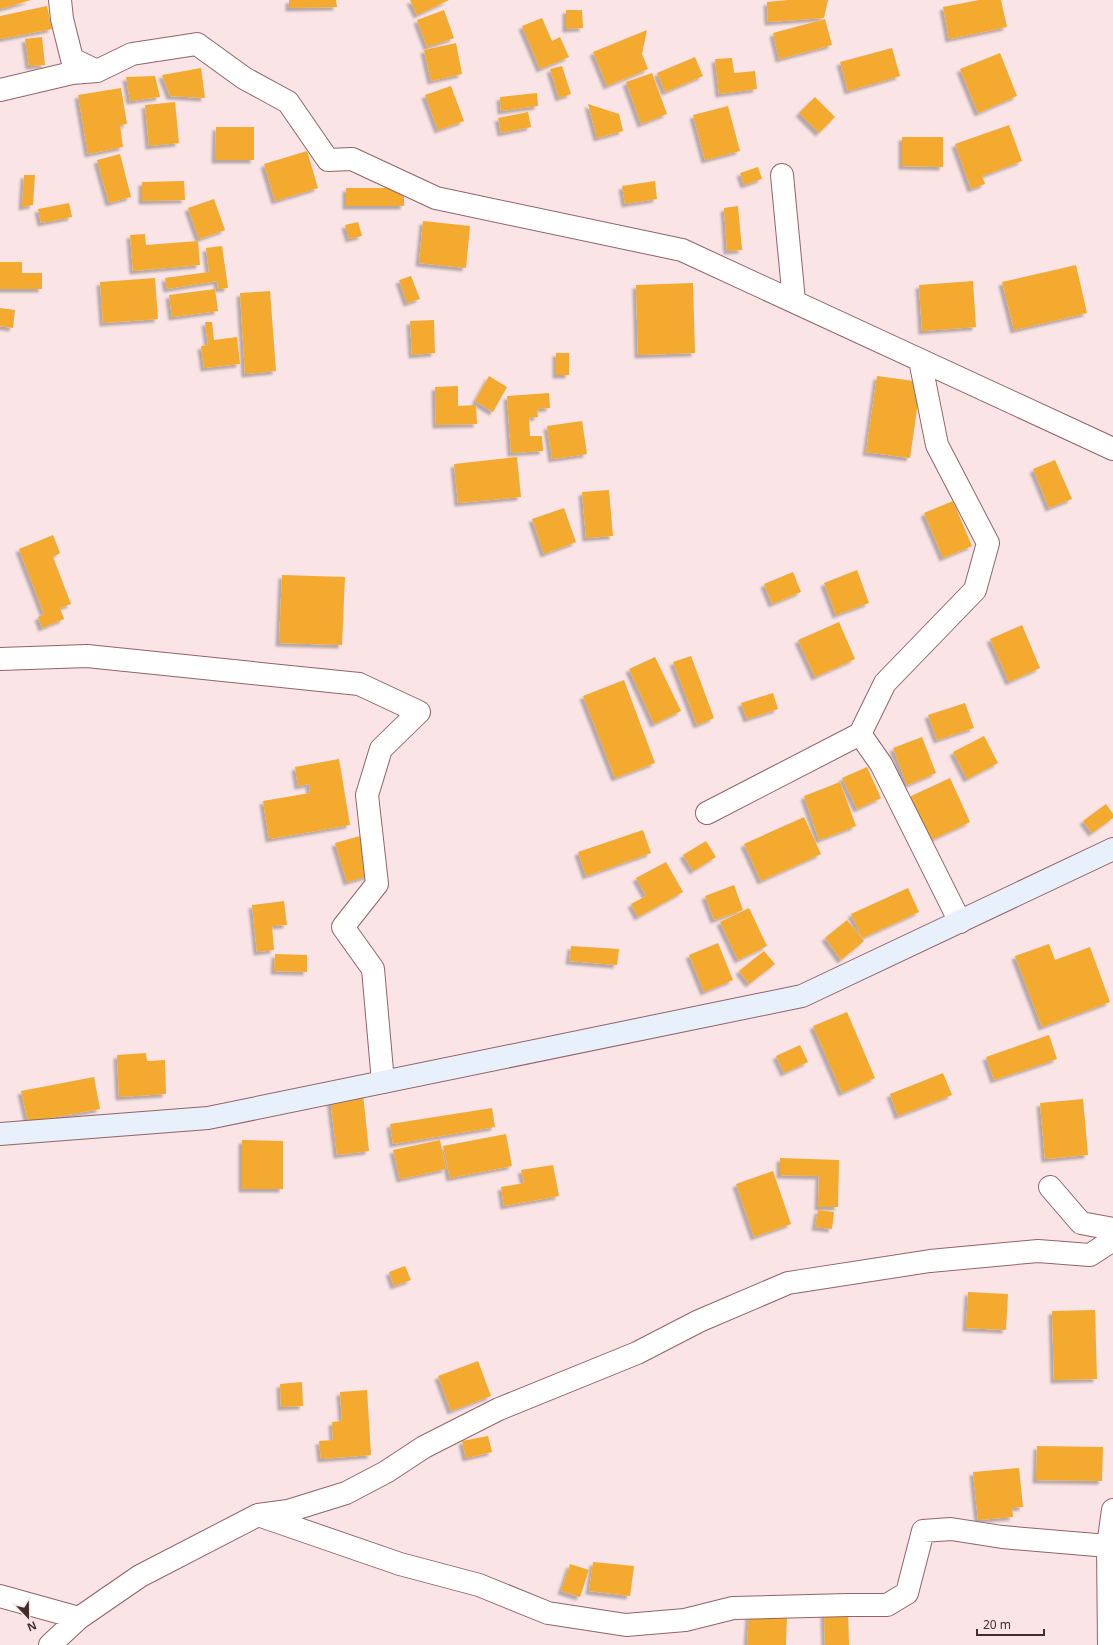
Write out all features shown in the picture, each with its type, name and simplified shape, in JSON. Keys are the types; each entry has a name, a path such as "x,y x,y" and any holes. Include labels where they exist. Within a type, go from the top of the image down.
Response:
{"street":[{"path":"60,0 62,19 72,59 97,71"},
{"path":"0,90 72,73 97,71 132,54 197,44 244,78 288,102 328,160 352,159 436,198 682,250 1113,449"},
{"path":"782,174 794,301"},
{"path":"707,812 860,734 885,683 975,590 988,543 937,445 920,360"},
{"path":"0,659 87,656 359,684 419,712 381,749 367,795 377,884 343,927 373,969 383,1082"},
{"path":"860,734 881,764 960,922"},
{"path":"0,1134 208,1118 802,996 1113,849"},
{"path":"1050,1187 1081,1223 1113,1229"},
{"path":"50,1645 78,1618 140,1576 258,1515 288,1511 346,1492 386,1472 424,1446 499,1409 637,1353 699,1321 788,1282 930,1261 1038,1252 1090,1255 1113,1240"},
{"path":"1109,1645 1108,1546 1113,1510"},
{"path":"258,1515 400,1564 478,1585 548,1613 626,1625 685,1620 733,1608 848,1604 887,1606 907,1593 923,1531 951,1529 1002,1537 1108,1546"},
{"path":"0,1596 78,1618"}],"building":[{"path":"0,0 31,0 0,9"},
{"path":"289,0 336,0 337,7 289,8"},
{"path":"410,0 449,0 417,15"},
{"path":"788,0 828,0 824,18 768,22 767,2"},
{"path":"979,0 1001,0 1007,27 949,39 943,7"},
{"path":"47,6 52,29 0,39 0,16"},
{"path":"444,10 454,38 427,47 417,20"},
{"path":"566,10 582,10 583,28 566,29"},
{"path":"542,18 552,41 560,37 569,57 540,69 522,26"},
{"path":"825,19 832,45 779,59 773,33"},
{"path":"647,30 642,54 648,69 607,86 593,52"},
{"path":"42,37 45,65 29,66 25,39"},
{"path":"456,43 462,74 431,81 424,50"},
{"path":"892,48 900,76 848,91 840,62"},
{"path":"1000,53 1017,96 978,113 960,69"},
{"path":"695,57 703,76 665,92 657,73"},
{"path":"732,58 734,73 755,71 757,89 719,94 715,59"},
{"path":"562,66 571,94 559,98 550,69"},
{"path":"201,68 205,98 170,96 162,75"},
{"path":"652,73 667,114 641,124 626,82"},
{"path":"155,76 160,97 130,101 126,77"},
{"path":"451,86 464,121 438,130 425,95"},
{"path":"121,88 127,124 120,125 123,147 88,154 78,95"},
{"path":"537,93 538,106 501,111 500,97"},
{"path":"815,97 835,117 819,133 799,113"},
{"path":"175,102 179,143 149,146 145,105"},
{"path":"588,104 619,114 623,131 597,138"},
{"path":"728,106 740,151 705,160 693,115"},
{"path":"528,112 531,127 501,133 498,118"},
{"path":"1009,125 1022,161 982,176 985,184 971,189 955,144"},
{"path":"216,127 254,127 254,160 215,160"},
{"path":"902,137 943,137 943,167 902,166"},
{"path":"307,151 318,188 275,201 264,164"},
{"path":"120,154 131,197 109,203 97,160"},
{"path":"758,167 762,179 744,185 740,173"},
{"path":"24,175 35,175 33,205 22,207"},
{"path":"184,181 185,200 142,201 142,182"},
{"path":"655,181 657,199 625,204 622,186"},
{"path":"346,188 404,188 404,206 346,206"},
{"path":"214,199 225,230 199,239 188,208"},
{"path":"69,203 72,217 41,223 38,209"},
{"path":"738,206 742,250 727,251 724,208"},
{"path":"423,221 470,226 466,268 419,263"},
{"path":"358,222 362,236 349,239 345,225"},
{"path":"145,234 146,245 198,241 200,265 133,271 130,235"},
{"path":"222,246 228,288 218,289 217,281 167,289 165,278 209,272 206,248"},
{"path":"0,262 22,262 22,273 42,273 42,289 0,289"},
{"path":"1076,265 1087,313 1014,330 1002,282"},
{"path":"411,276 420,299 407,303 399,280"},
{"path":"155,278 158,319 103,323 100,282"},
{"path":"973,281 976,327 922,331 919,285"},
{"path":"693,283 695,353 638,355 636,285"},
{"path":"215,289 218,311 172,317 169,295"},
{"path":"270,291 276,371 245,374 240,293"},
{"path":"0,308 15,310 13,328 0,326"},
{"path":"434,320 435,353 412,355 410,321"},
{"path":"205,322 212,322 214,340 237,337 240,364 204,368 201,346 208,345"},
{"path":"556,353 569,353 569,375 556,375"},
{"path":"489,376 507,387 493,412 475,401"},
{"path":"877,376 921,382 910,458 866,452"},
{"path":"458,386 458,406 476,405 477,424 436,425 435,387"},
{"path":"549,393 550,408 537,409 538,417 529,418 530,436 542,436 543,451 511,453 507,396"},
{"path":"582,421 587,454 552,459 547,426"},
{"path":"517,457 521,497 458,503 454,464"},
{"path":"1055,460 1072,499 1049,508 1033,469"},
{"path":"609,490 613,536 586,538 582,492"},
{"path":"953,501 972,546 943,558 924,513"},
{"path":"564,508 576,542 544,554 532,519"},
{"path":"53,535 60,553 53,557 71,604 60,608 64,619 42,628 38,617 44,614 19,549"},
{"path":"857,570 869,603 836,615 824,583"},
{"path":"793,572 801,592 772,604 764,584"},
{"path":"282,575 345,577 342,645 279,643"},
{"path":"839,622 855,659 815,677 798,640"},
{"path":"1022,625 1040,668 1009,682 990,639"},
{"path":"691,656 714,718 697,725 673,662"},
{"path":"655,657 681,711 654,724 629,669"},
{"path":"624,680 655,763 615,778 583,696"},
{"path":"773,693 778,709 747,719 741,703"},
{"path":"965,703 974,728 937,740 928,715"},
{"path":"984,736 998,763 967,779 953,752"},
{"path":"922,737 936,773 907,785 893,748"},
{"path":"339,759 350,825 269,839 263,801 310,793 309,784 298,786 295,767"},
{"path":"867,767 881,798 857,809 842,778"},
{"path":"950,778 970,822 927,842 907,798"},
{"path":"840,782 856,826 819,840 804,796"},
{"path":"1106,804 1113,814 1113,818 1092,833 1083,821"},
{"path":"804,817 821,854 761,881 744,844"},
{"path":"643,830 651,853 586,876 578,852"},
{"path":"360,836 371,875 347,882 335,843"},
{"path":"706,841 716,857 693,871 683,855"},
{"path":"666,862 683,892 638,917 631,904 646,896 636,878"},
{"path":"734,885 743,910 714,920 705,896"},
{"path":"908,888 919,912 862,938 851,914"},
{"path":"284,901 287,925 272,926 274,950 257,952 252,905"},
{"path":"749,908 767,946 738,960 720,922"},
{"path":"847,920 864,941 841,960 825,938"},
{"path":"718,943 733,980 704,992 689,955"},
{"path":"1049,944 1055,960 1090,947 1110,1002 1042,1027 1015,956"},
{"path":"571,946 619,949 617,965 569,961"},
{"path":"764,951 775,964 749,984 739,971"},
{"path":"275,954 307,955 307,972 274,971"},
{"path":"847,1012 875,1078 842,1093 813,1026"},
{"path":"1049,1035 1057,1059 994,1080 986,1057"},
{"path":"800,1045 808,1062 784,1073 776,1056"},
{"path":"146,1053 147,1061 165,1060 166,1094 119,1097 117,1055"},
{"path":"943,1073 952,1095 898,1116 890,1094"},
{"path":"94,1077 100,1109 28,1122 21,1091"},
{"path":"363,1094 369,1151 337,1155 330,1098"},
{"path":"1083,1099 1088,1155 1045,1159 1040,1103"},
{"path":"492,1108 495,1127 393,1144 390,1124"},
{"path":"506,1134 512,1166 450,1178 443,1146"},
{"path":"242,1140 283,1141 283,1189 242,1189"},
{"path":"440,1140 446,1169 400,1179 393,1150"},
{"path":"780,1158 839,1160 838,1207 818,1207 819,1176 780,1175"},
{"path":"553,1165 559,1196 504,1206 501,1187 524,1183 521,1170"},
{"path":"773,1171 791,1224 754,1237 736,1184"},
{"path":"818,1210 834,1212 832,1229 815,1227"},
{"path":"405,1266 411,1280 394,1286 389,1272"},
{"path":"968,1292 1008,1294 1006,1330 966,1328"},
{"path":"1095,1310 1097,1379 1054,1380 1052,1311"},
{"path":"478,1361 491,1396 451,1411 438,1376"},
{"path":"302,1382 303,1406 281,1407 280,1384"},
{"path":"367,1390 371,1455 321,1459 319,1441 333,1440 332,1422 342,1421 340,1392"},
{"path":"488,1436 492,1452 466,1458 462,1441"},
{"path":"1037,1446 1103,1447 1102,1481 1036,1480"},
{"path":"1019,1468 1023,1507 1012,1508 1013,1517 978,1520 973,1472"},
{"path":"593,1562 634,1566 630,1596 589,1591"},
{"path":"570,1564 589,1570 580,1597 561,1591"},
{"path":"848,1609 849,1645 825,1645 824,1610"},
{"path":"749,1615 787,1616 786,1645 747,1645"}]}
